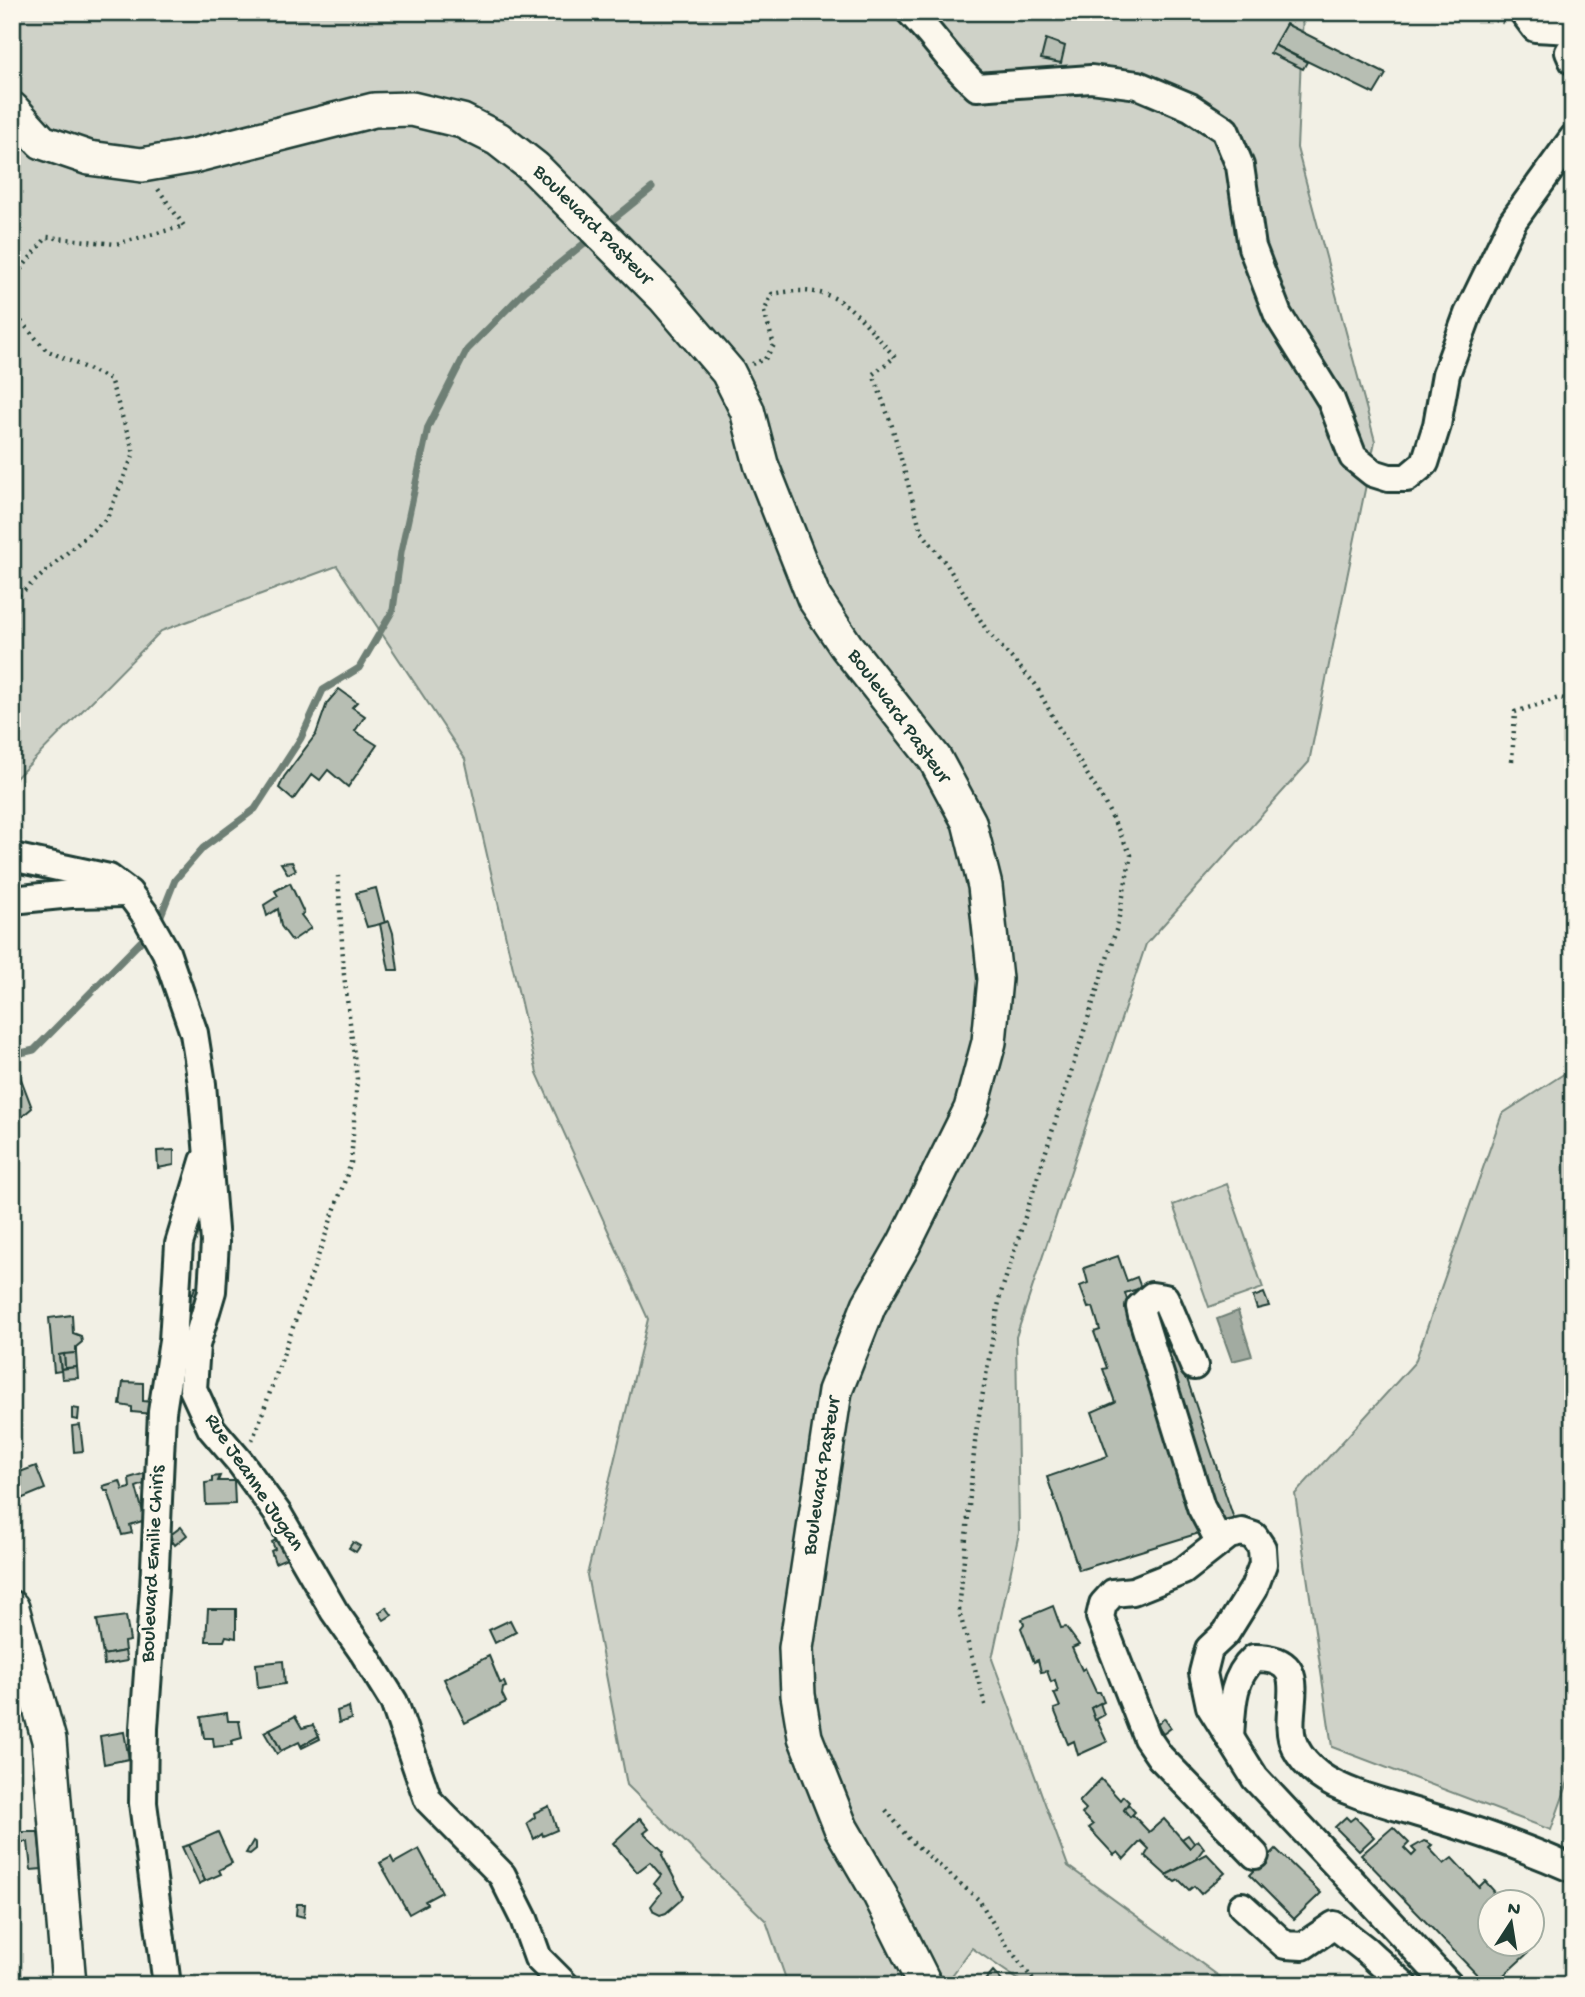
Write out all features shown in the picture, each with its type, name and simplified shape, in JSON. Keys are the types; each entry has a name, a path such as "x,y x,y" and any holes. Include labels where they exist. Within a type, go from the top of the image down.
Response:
{"main road":[{"name":"Boulevard Pasteur","path":"12,109 42,142 89,158 142,165 193,156 374,110 412,109 462,121 498,139 535,168 664,297 687,321 727,372 747,410 761,464 814,598 846,646 934,759 969,822 985,886 995,979 989,1042 971,1109 904,1244 869,1305 835,1391 796,1648 798,1695 810,1750 841,1828 880,1895 925,1985"},
{"path":"12,1608 50,1740 69,1985"}],"street":[{"path":"910,12 928,30 955,68 977,87 1091,79 1138,85 1191,107 1225,130 1240,166 1252,247 1278,315 1331,400 1353,457 1373,473 1390,478 1407,478 1425,463 1437,425 1446,374 1468,314 1513,221 1573,138"},
{"path":"1529,20 1573,30"},
{"path":"1573,46 1569,52 1573,61"},
{"path":"12,857 109,878 136,903"},
{"path":"12,900 71,894 136,903"},
{"name":"Rue Jeanne Jugan","path":"136,903 166,952 194,1033 208,1146 215,1242 212,1291 196,1345 193,1389 211,1428 278,1514 334,1611 394,1702 428,1800 502,1875 524,1919 538,1958 565,1985"},
{"name":"Boulevard Emilie Chiris","path":"167,1985 143,1802 144,1728 162,1412 173,1341 180,1244 208,1146"},
{"path":"1194,1366 1164,1298 1152,1296 1140,1307 1142,1317 1201,1507 1219,1541"},
{"path":"1255,1855 1160,1757 1147,1738 1100,1617 1103,1604 1113,1594 1133,1591 1183,1570 1219,1541 1242,1532 1254,1536 1262,1548 1263,1563 1254,1588 1226,1633 1209,1649 1203,1673 1210,1706 1255,1778 1449,1985"},
{"path":"1230,1738 1233,1700 1242,1669 1254,1658 1270,1658 1284,1663 1290,1674 1293,1745 1320,1775 1371,1798 1478,1831 1573,1869"},
{"path":"1242,1906 1285,1945 1303,1946 1334,1925 1404,1985"}],"path":[{"path":"12,18 20,12"},
{"path":"1461,12 1529,20"},
{"path":"12,280 47,237 116,244 184,226 142,165"},
{"path":"12,310 46,350 110,379 134,453 107,518 12,601"},
{"path":"1512,761 1515,712 1559,698 1573,701"},
{"path":"240,1462 258,1426 351,1163 357,1079 344,975 338,876"},
{"path":"886,1810 909,1839 979,1900 1005,1943 1037,1985"}],"shaded area":[{"path":"12,12 1303,12 1297,148 1375,441 1309,762 1146,944 1016,1337 1019,1533 992,1659 1068,1866 1231,1985 1026,1985 972,1948 945,1985 788,1985 766,1921 627,1785 587,1575 648,1319 537,1073 465,759 337,566 161,631 12,782"},
{"path":"1573,1068 1573,1768 1551,1830 1332,1747 1295,1494 1415,1362 1502,1114"},
{"path":"1227,1184 1263,1288 1209,1307 1173,1205"},
{"path":"1238,1311 1252,1356 1232,1361 1217,1319"}],"building":[{"path":"1286,24 1386,74 1374,94 1274,45"},
{"path":"1046,39 1065,46 1061,63 1041,59"},
{"path":"1274,45 1307,62 1303,69 1270,53"},
{"path":"339,689 357,702 352,707 365,716 355,731 377,745 348,787 328,770 320,780 312,774 293,800 279,788 316,734 327,703"},
{"path":"292,862 296,870 288,874 281,863"},
{"path":"290,883 304,913 301,915 311,928 292,941 281,926 278,909 267,916 264,905 278,896 275,891"},
{"path":"376,888 385,923 367,927 356,893"},
{"path":"389,921 398,970 389,970 380,924"},
{"path":"15,1063 32,1108 19,1119 12,1102 12,1064"},
{"path":"174,1150 174,1165 158,1168 157,1151"},
{"path":"1118,1256 1127,1281 1137,1277 1141,1288 1125,1293 1133,1319 1162,1310 1235,1522 1079,1570 1047,1477 1108,1456 1092,1412 1115,1402 1103,1369 1107,1368 1094,1332 1100,1330 1093,1307 1088,1308 1080,1286 1088,1283 1084,1268"},
{"path":"195,1287 203,1288 198,1315 189,1313 191,1293"},
{"path":"1264,1293 1269,1306 1257,1309 1253,1297"},
{"path":"72,1315 73,1333 81,1336 82,1342 76,1347 76,1353 59,1355 61,1371 54,1372 49,1318"},
{"path":"76,1353 77,1367 65,1368 64,1354"},
{"path":"64,1354 65,1368 61,1369 59,1355"},
{"path":"77,1367 78,1378 62,1379 61,1369"},
{"path":"123,1382 143,1383 143,1401 153,1402 153,1414 132,1412 132,1407 120,1405"},
{"path":"72,1408 79,1409 78,1420 72,1419"},
{"path":"80,1425 83,1451 74,1452 72,1426"},
{"path":"36,1466 45,1489 12,1500 12,1475"},
{"path":"149,1472 150,1486 144,1484 136,1487 145,1520 130,1525 132,1533 122,1535 108,1491 105,1491 103,1486 120,1481 123,1490 130,1488 129,1478"},
{"path":"220,1476 218,1481 234,1481 235,1504 206,1505 205,1483 212,1482 212,1477"},
{"path":"181,1527 187,1535 175,1545 169,1536"},
{"path":"280,1538 287,1558 275,1563 271,1551 275,1549 272,1542"},
{"path":"353,1542 360,1546 356,1552 349,1548"},
{"path":"1053,1606 1061,1628 1066,1627 1079,1645 1072,1648 1082,1670 1085,1668 1096,1692 1100,1692 1104,1702 1091,1708 1107,1742 1078,1755 1074,1741 1068,1744 1054,1709 1060,1707 1054,1693 1058,1692 1055,1680 1051,1682 1047,1671 1041,1672 1038,1660 1034,1662 1021,1628 1024,1624 1022,1619"},
{"path":"386,1607 392,1615 384,1620 379,1613"},
{"path":"208,1609 236,1609 236,1638 226,1636 224,1641 206,1641"},
{"path":"126,1616 130,1641 124,1642 125,1651 103,1655 97,1620"},
{"path":"510,1620 516,1632 495,1643 489,1630"},
{"path":"125,1651 127,1661 104,1665 103,1655"},
{"path":"489,1656 500,1683 504,1682 506,1687 503,1688 502,1694 506,1702 465,1723 444,1679"},
{"path":"283,1661 285,1684 258,1688 256,1664"},
{"path":"1100,1703 1104,1715 1095,1720 1091,1708"},
{"path":"349,1707 351,1719 339,1723 337,1711"},
{"path":"227,1713 228,1721 239,1721 242,1738 231,1741 232,1745 214,1747 213,1738 204,1738 201,1717"},
{"path":"295,1716 302,1728 313,1725 319,1736 301,1746 299,1742 281,1751 270,1729"},
{"path":"1164,1718 1171,1728 1163,1734 1157,1725"},
{"path":"270,1729 281,1751 277,1754 264,1732"},
{"path":"124,1732 129,1759 104,1764 100,1736"},
{"path":"319,1736 320,1739 302,1748 301,1746"},
{"path":"1101,1779 1120,1800 1123,1796 1129,1802 1124,1810 1130,1817 1133,1815 1149,1832 1164,1819 1190,1848 1198,1840 1204,1848 1195,1860 1166,1875 1145,1856 1149,1849 1141,1841 1124,1859 1118,1852 1114,1855 1089,1828 1093,1825 1082,1814 1086,1809 1079,1802"},
{"path":"1128,1804 1135,1812 1130,1817 1124,1810"},
{"path":"549,1806 557,1830 543,1836 542,1833 534,1839 527,1823 535,1817 534,1813"},
{"path":"1346,1817 1350,1821 1355,1817 1374,1837 1359,1851 1335,1827"},
{"path":"640,1818 649,1829 644,1833 664,1852 662,1855 683,1895 666,1913 660,1915 654,1912 651,1906 662,1892 654,1884 661,1875 650,1862 637,1872 613,1843"},
{"path":"1393,1827 1409,1843 1404,1848 1412,1856 1416,1852 1412,1848 1424,1841 1432,1845 1429,1848 1444,1864 1452,1858 1479,1887 1485,1881 1491,1888 1476,1888 1476,1958 1523,1958 1493,1985 1487,1985 1361,1855"},
{"path":"19,1832 38,1832 42,1869 31,1870 28,1842 20,1842"},
{"path":"218,1832 232,1863 219,1870 221,1874 205,1881 189,1845"},
{"path":"1188,1835 1194,1843 1190,1848 1182,1839"},
{"path":"253,1841 256,1843 256,1849 250,1854 246,1853"},
{"path":"189,1845 205,1881 199,1884 182,1847"},
{"path":"419,1849 442,1892 409,1914 380,1863 391,1857 394,1863"},
{"path":"1276,1849 1321,1893 1294,1919 1250,1875"},
{"path":"1207,1854 1225,1873 1201,1894 1194,1886 1189,1890 1179,1880 1175,1882 1166,1875"},
{"path":"297,1904 305,1904 304,1917 296,1915"},
{"path":"993,1971 1003,1982 1001,1985 981,1985"}],"waterway":[{"path":"606,225 652,188"},
{"path":"158,923 175,880 203,848 255,809 301,738 323,690 359,668 393,610 401,552 428,427 467,350 525,291 592,237"},
{"path":"12,1055 34,1050 150,932"}]}
